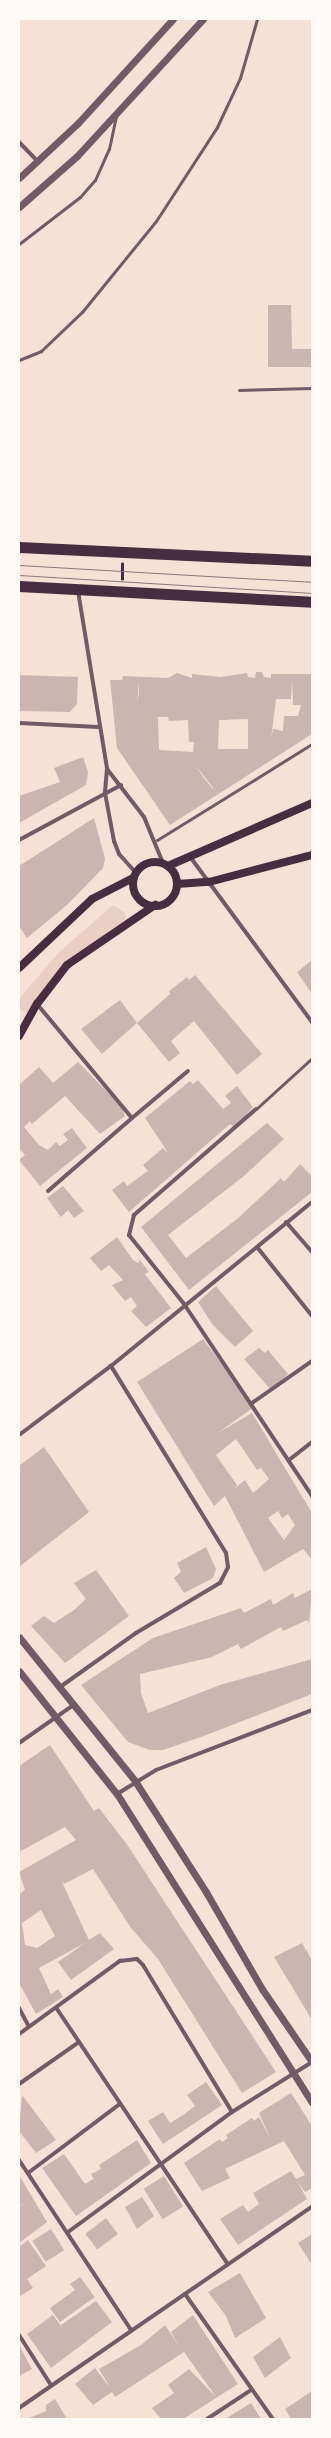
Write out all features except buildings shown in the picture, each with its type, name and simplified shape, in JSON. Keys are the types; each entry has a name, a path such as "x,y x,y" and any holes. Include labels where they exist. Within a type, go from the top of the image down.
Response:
{"highway":[{"path":"19,547 312,561"},
{"path":"19,586 121,594 312,602"}],"main road":[{"path":"19,968 92,899 135,875 145,864 165,864 191,858 312,803"},
{"path":"177,884 210,882 312,855"},
{"path":"165,864 177,884"},
{"path":"135,875 136,895 144,903 155,906"},
{"path":"19,1036 37,1004 67,965 82,952 155,906 168,902 177,884"}],"street":[{"path":"19,178 38,162 173,19"},
{"path":"19,207 116,115 203,19"},
{"path":"19,142 38,162"},
{"path":"78,590 98,727 107,769 105,793 119,854 135,875"},
{"path":"19,722 98,727"},
{"path":"107,769 121,785 157,840 165,864"},
{"path":"19,840 121,785"},
{"path":"191,858 312,1022"},
{"path":"37,1004 132,1118"},
{"path":"48,1191 188,1071"},
{"path":"256,1109 131,1219 129,1235 184,1304 312,1496"},
{"path":"19,1435 111,1366 184,1304 312,1202"},
{"path":"286,1222 312,1252"},
{"path":"257,1247 312,1316"},
{"path":"252,1404 312,1361"},
{"path":"60,1687 136,1633 220,1584 228,1567 226,1553 111,1366"},
{"path":"289,1460 312,1442"},
{"path":"19,1637 75,1704 135,1781 206,1892 262,1988 312,2062 232,2112 68,2232"},
{"path":"19,1671 117,1794 292,2075 312,2102"},
{"path":"19,1743 57,1718 75,1704"},
{"path":"117,1794 135,1781 312,1710"},
{"path":"19,2034 57,2009 120,1961 136,1959 143,1965 232,2112"},
{"path":"19,2008 29,2027"},
{"path":"57,2009 159,2164 228,2264"},
{"path":"19,2084 79,2042"},
{"path":"28,2173 120,2104"},
{"path":"19,2160 68,2232 131,2330"},
{"path":"19,2408 312,2207"},
{"path":"185,2294 251,2390 273,2419"},
{"path":"19,2335 51,2385"},
{"path":"207,2419 251,2390"}],"lane":[{"path":"19,360 41,351 82,312 156,221 217,127 240,78 257,19"},
{"path":"19,244 80,197 95,180 109,149 116,115"},
{"path":"239,390 312,388"},
{"path":"157,840 312,744"},
{"path":"256,1109 312,1058"}],"path":[{"path":"121,594 123,551"}],"shaded area":[{"path":"113,905 125,913 126,919 61,966 27,1014 19,1009 19,999 58,953"}],"tram line":[{"path":"19,565 312,582"},
{"path":"19,575 312,593"}]}
